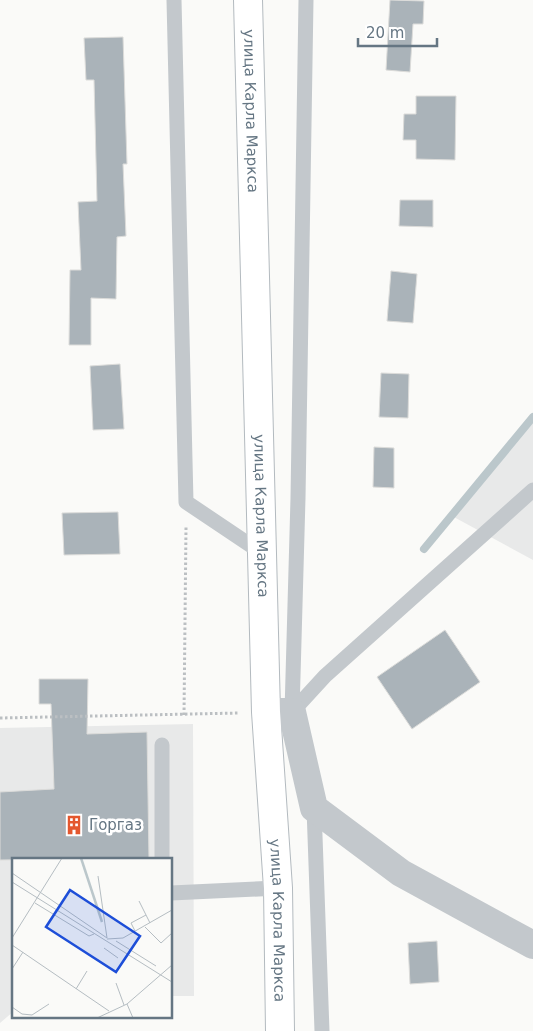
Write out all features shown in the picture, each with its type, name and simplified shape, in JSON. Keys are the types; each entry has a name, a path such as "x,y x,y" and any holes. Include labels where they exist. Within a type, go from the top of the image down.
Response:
{"main road":[{"name":"улица Карла Маркса","path":"248,0 262,553 279,712 278,888 280,1031"}],"street":[{"path":"279,712 314,808 401,873 533,945"}],"lane":[{"path":"174,0 186,502 262,553"},
{"path":"279,712 298,498 306,0"},
{"path":"279,712 325,676 533,490"},
{"path":"162,745 162,858"},
{"path":"314,808 322,1031"},
{"path":"172,893 278,888"}],"path":[{"path":"184,715 186,502"},
{"path":"0,718 279,712"}],"shaded area":[{"path":"533,415 533,560 452,516"},
{"path":"193,724 194,996 172,996 172,858 12,858 12,1013 0,1023 0,728"}],"building":[{"path":"390,0 424,1 423,24 413,24 410,72 386,70"},
{"path":"123,37 127,164 123,164 126,236 117,237 116,299 91,298 91,345 69,345 70,270 81,270 78,202 97,201 94,80 86,80 84,38"},
{"path":"416,96 456,96 455,160 416,159 416,140 403,140 404,114 416,114"},
{"path":"400,200 433,200 433,227 399,226"},
{"path":"391,271 417,274 413,323 387,321"},
{"path":"120,364 124,429 93,430 90,366"},
{"path":"381,373 409,374 408,418 379,417"},
{"path":"374,447 394,448 394,488 373,487"},
{"path":"118,512 120,554 64,555 62,513"},
{"path":"445,630 480,682 412,729 377,677"},
{"name":"Горгаз","path":"39,679 88,679 87,734 147,732 149,858 12,858 12,860 0,860 0,792 54,789 51,704 39,704"},
{"path":"437,941 439,982 410,984 408,943"}],"waterway":[{"path":"424,549 533,417"}],"place":[{"name":"Горгаз","path":"74,825"}]}
